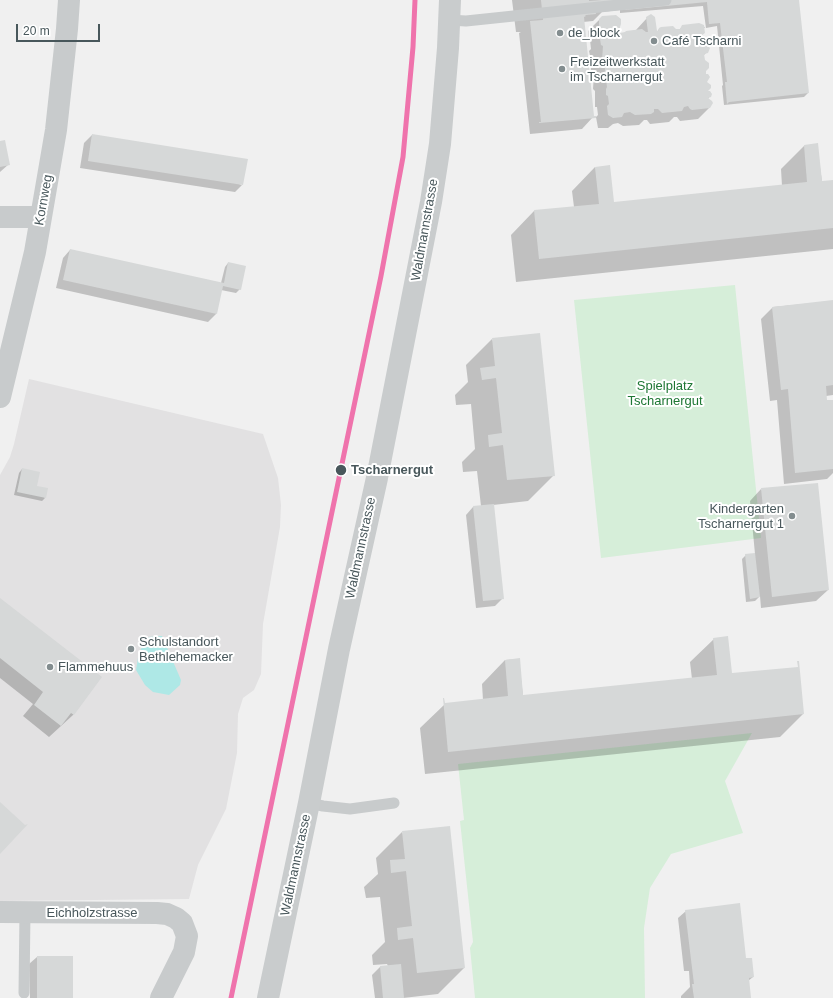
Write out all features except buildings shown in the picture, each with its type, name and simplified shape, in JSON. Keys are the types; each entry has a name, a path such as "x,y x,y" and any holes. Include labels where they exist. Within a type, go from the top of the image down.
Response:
{"street":[{"name":"Kornweg","path":"0,397 35,252 61,89 69,0"},
{"name":"Waldmannstrasse","path":"268,998 309,803 339,649 377,478 431,202 440,144 450,10"},
{"path":"0,217 41,217"},
{"name":"Eichholzstrasse","path":"0,912 157,913 167,914 176,918 182,923 187,936 184,952 161,998"}],"lane":[{"path":"450,10 466,21 666,0"},
{"path":"309,803 350,809 394,803"},
{"path":"24,993 25,912"}],"shaded area":[{"name":"Schulstandort Bethlehemacker","path":"29,379 263,434 278,478 281,505 280,527 263,624 261,674 254,690 243,698 238,714 237,753 226,809 198,865 189,899 0,901 0,475 10,457 14,444"}],"green space":[{"name":"Spielplatz Tscharnergut","path":"735,285 761,538 601,558 574,300"},
{"path":"752,733 725,781 743,833 671,854 650,888 644,928 645,998 475,998 470,948 473,942 460,821 464,820 458,764"}],"water":[{"path":"162,636 181,680 180,685 169,695 153,692 145,685 136,670 139,652 149,637"}],"transit line":[{"path":"231,998 381,276 403,157 413,47 415,0"}],"place":[{"name":"de_block","path":"560,33"},
{"name":"Café Tscharni","path":"654,41"},
{"name":"Freizeitwerkstatt im Tscharnergut","path":"562,69"},
{"name":"Tscharnergut","path":"341,470"},
{"name":"Kindergarten Tscharnergut 1","path":"792,516"},
{"name":"Schulstandort Bethlehemacker","path":"131,649"},
{"name":"Flammehuus","path":"50,667"}]}
